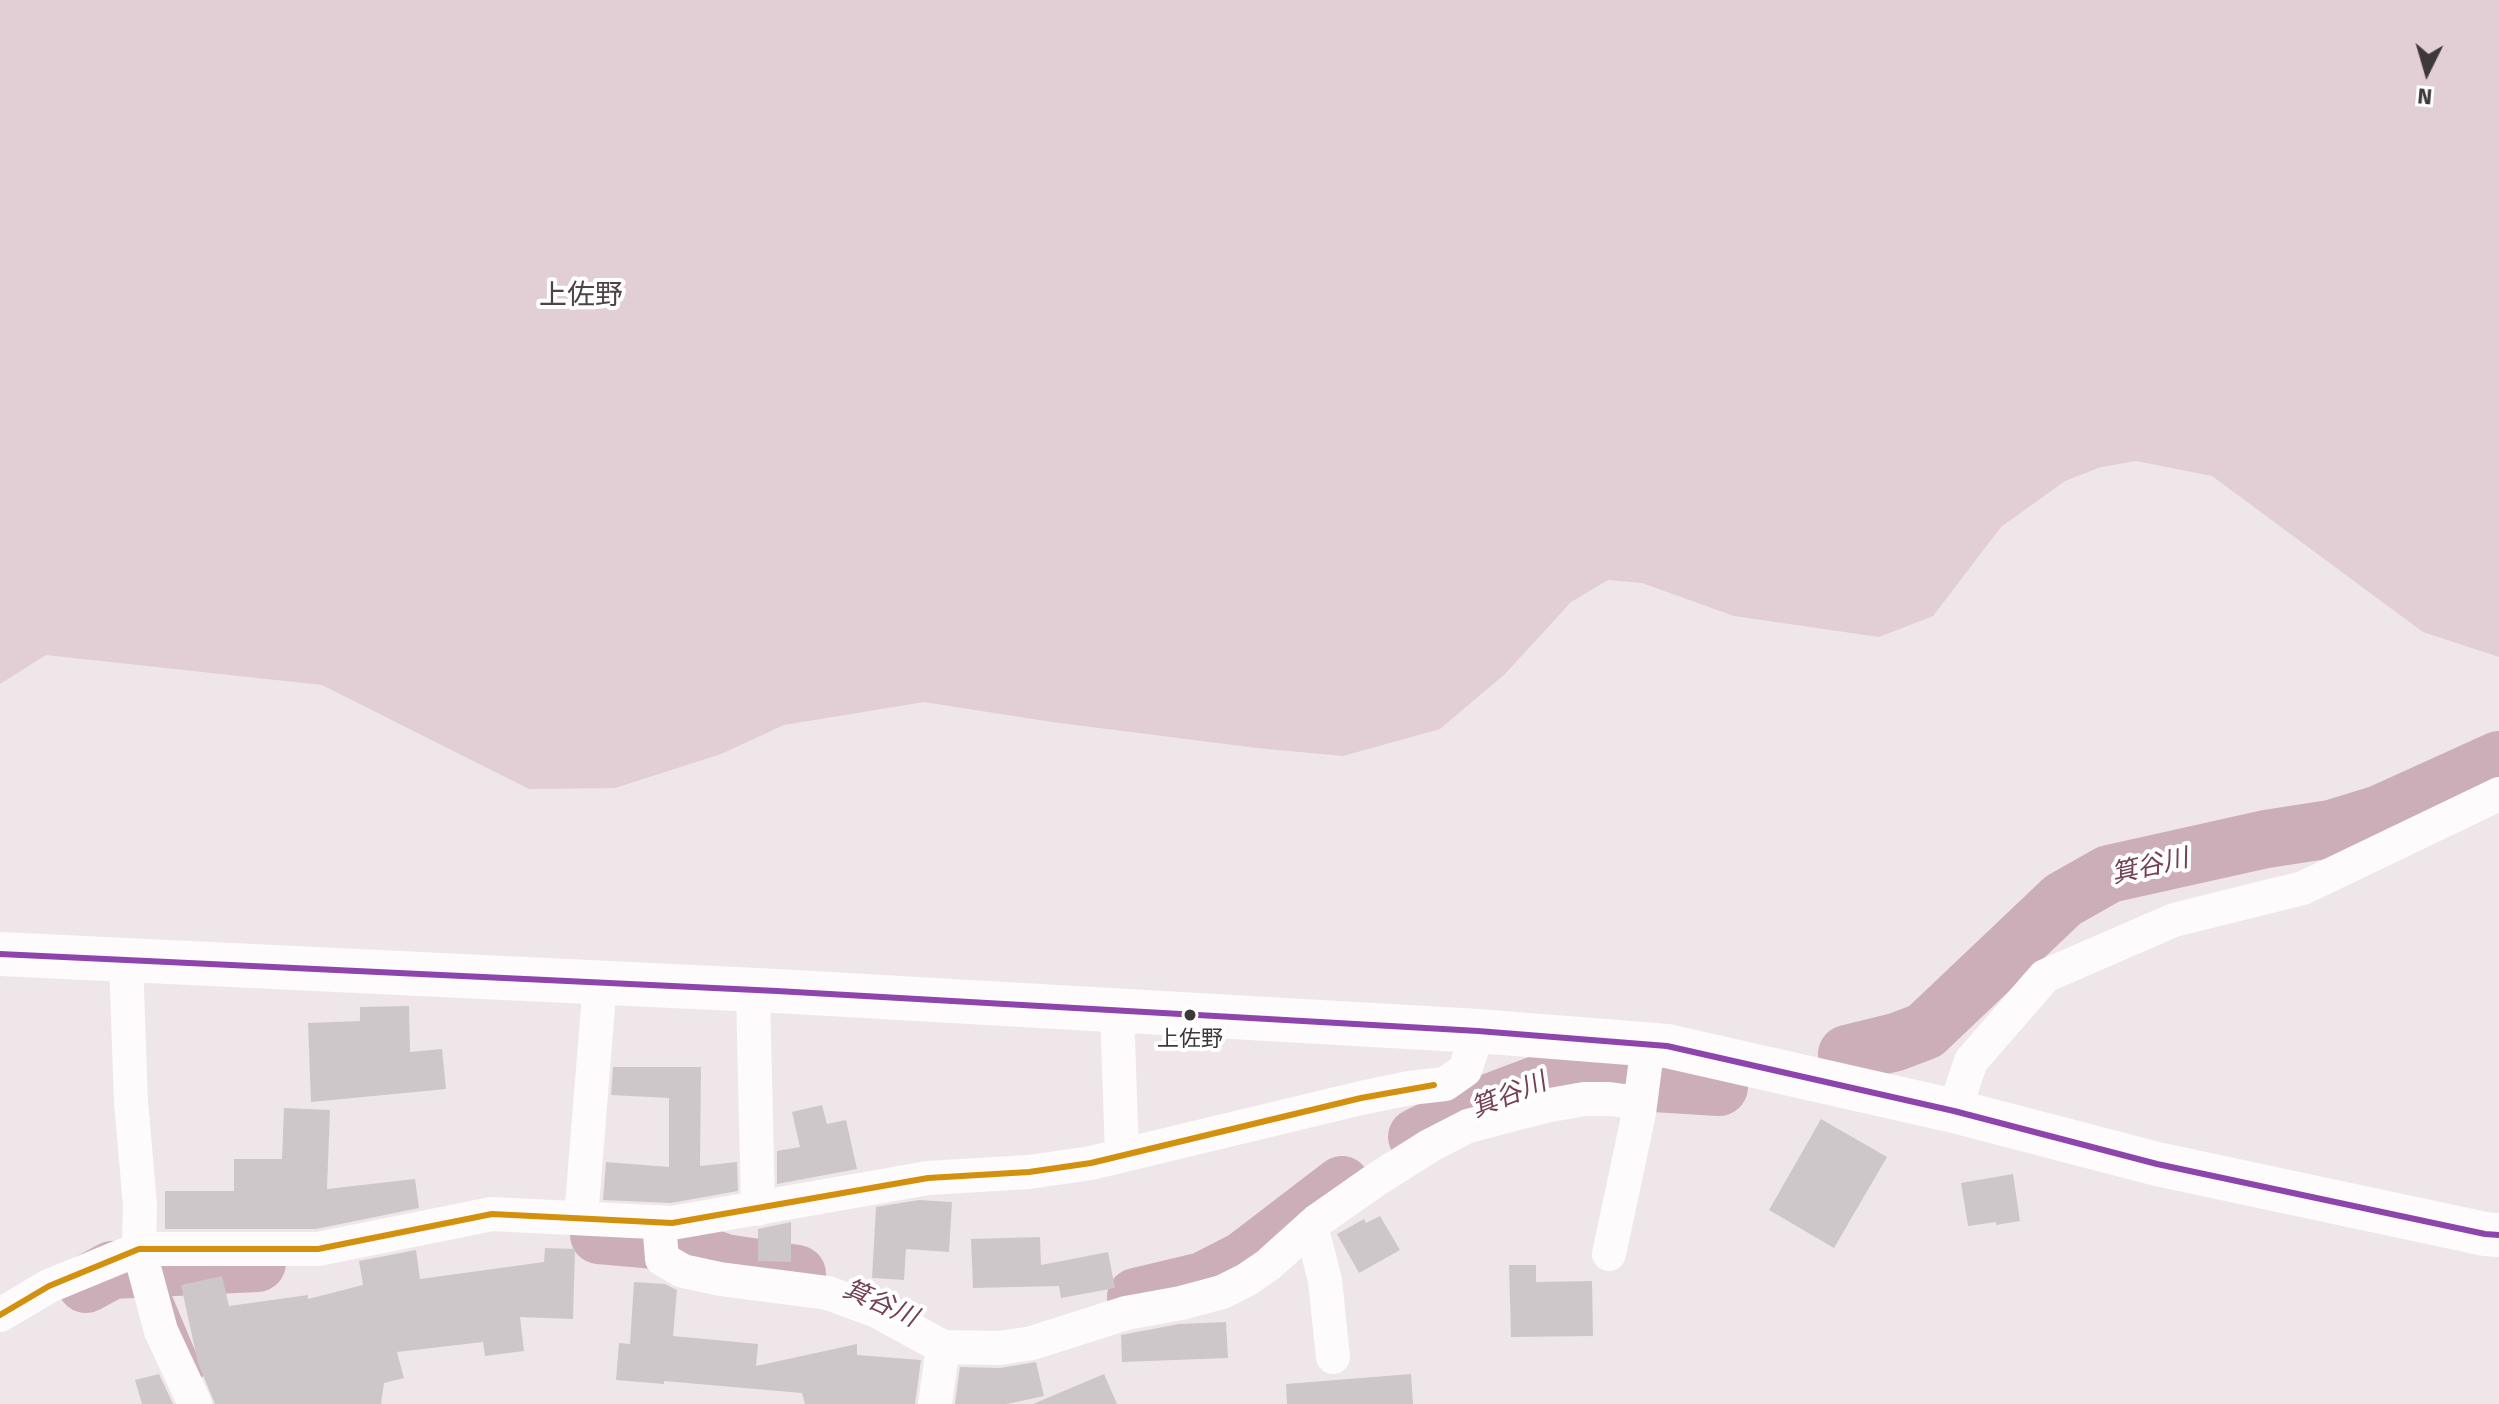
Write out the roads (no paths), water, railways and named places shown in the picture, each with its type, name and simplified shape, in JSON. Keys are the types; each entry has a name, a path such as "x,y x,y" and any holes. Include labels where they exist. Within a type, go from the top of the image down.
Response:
{"main road":[{"path":"0,954 1117,1010 1478,1031 1667,1046 1954,1111 2157,1164 2499,1235"}],"street":[{"path":"1954,1111 1971,1061 2045,976 2174,920 2303,888 2499,794"},
{"path":"126,960 131,1102 140,1205 139,1249 161,1331 195,1404"},
{"path":"581,1218 600,982"},
{"path":"753,990 758,1209"},
{"path":"1117,1010 1122,1154"},
{"path":"0,1315 49,1286 139,1249 318,1249 492,1214 672,1223 928,1178 1029,1172 1091,1163 1397,1090 1445,1084 1465,1070 1478,1031"},
{"path":"1609,1254 1640,1103 1648,1044"},
{"path":"1454,1077 1468,1126"},
{"path":"659,1222 662,1259 683,1271 828,1293 877,1311 943,1347 1000,1348 1032,1343 1126,1313 1222,1292 1268,1265 1311,1226 1377,1179 1468,1126 1584,1099 1640,1103"},
{"path":"1311,1226 1325,1280 1333,1357"},
{"path":"935,1404 943,1347"}],"waterway":[{"name":"箕谷川","path":"1847,1054 1925,1031 2063,900 2109,874 2266,839 2331,829 2380,814 2499,760"},
{"name":"箕谷川","path":"1417,1137 1476,1108 1558,1077 1719,1087"},
{"name":"箕谷川","path":"1136,1297 1203,1281 1244,1260 1342,1185"},
{"name":"箕谷川","path":"599,1235 671,1243 724,1263 797,1274"},
{"name":"箕谷川","path":"86,1284 112,1270 257,1263"},
{"path":"168,1299 199,1373"}],"place":[{"name":"上佐野","path":"1190,1015"}],"district":[{"name":"上佐野","path":"581,296"}]}
